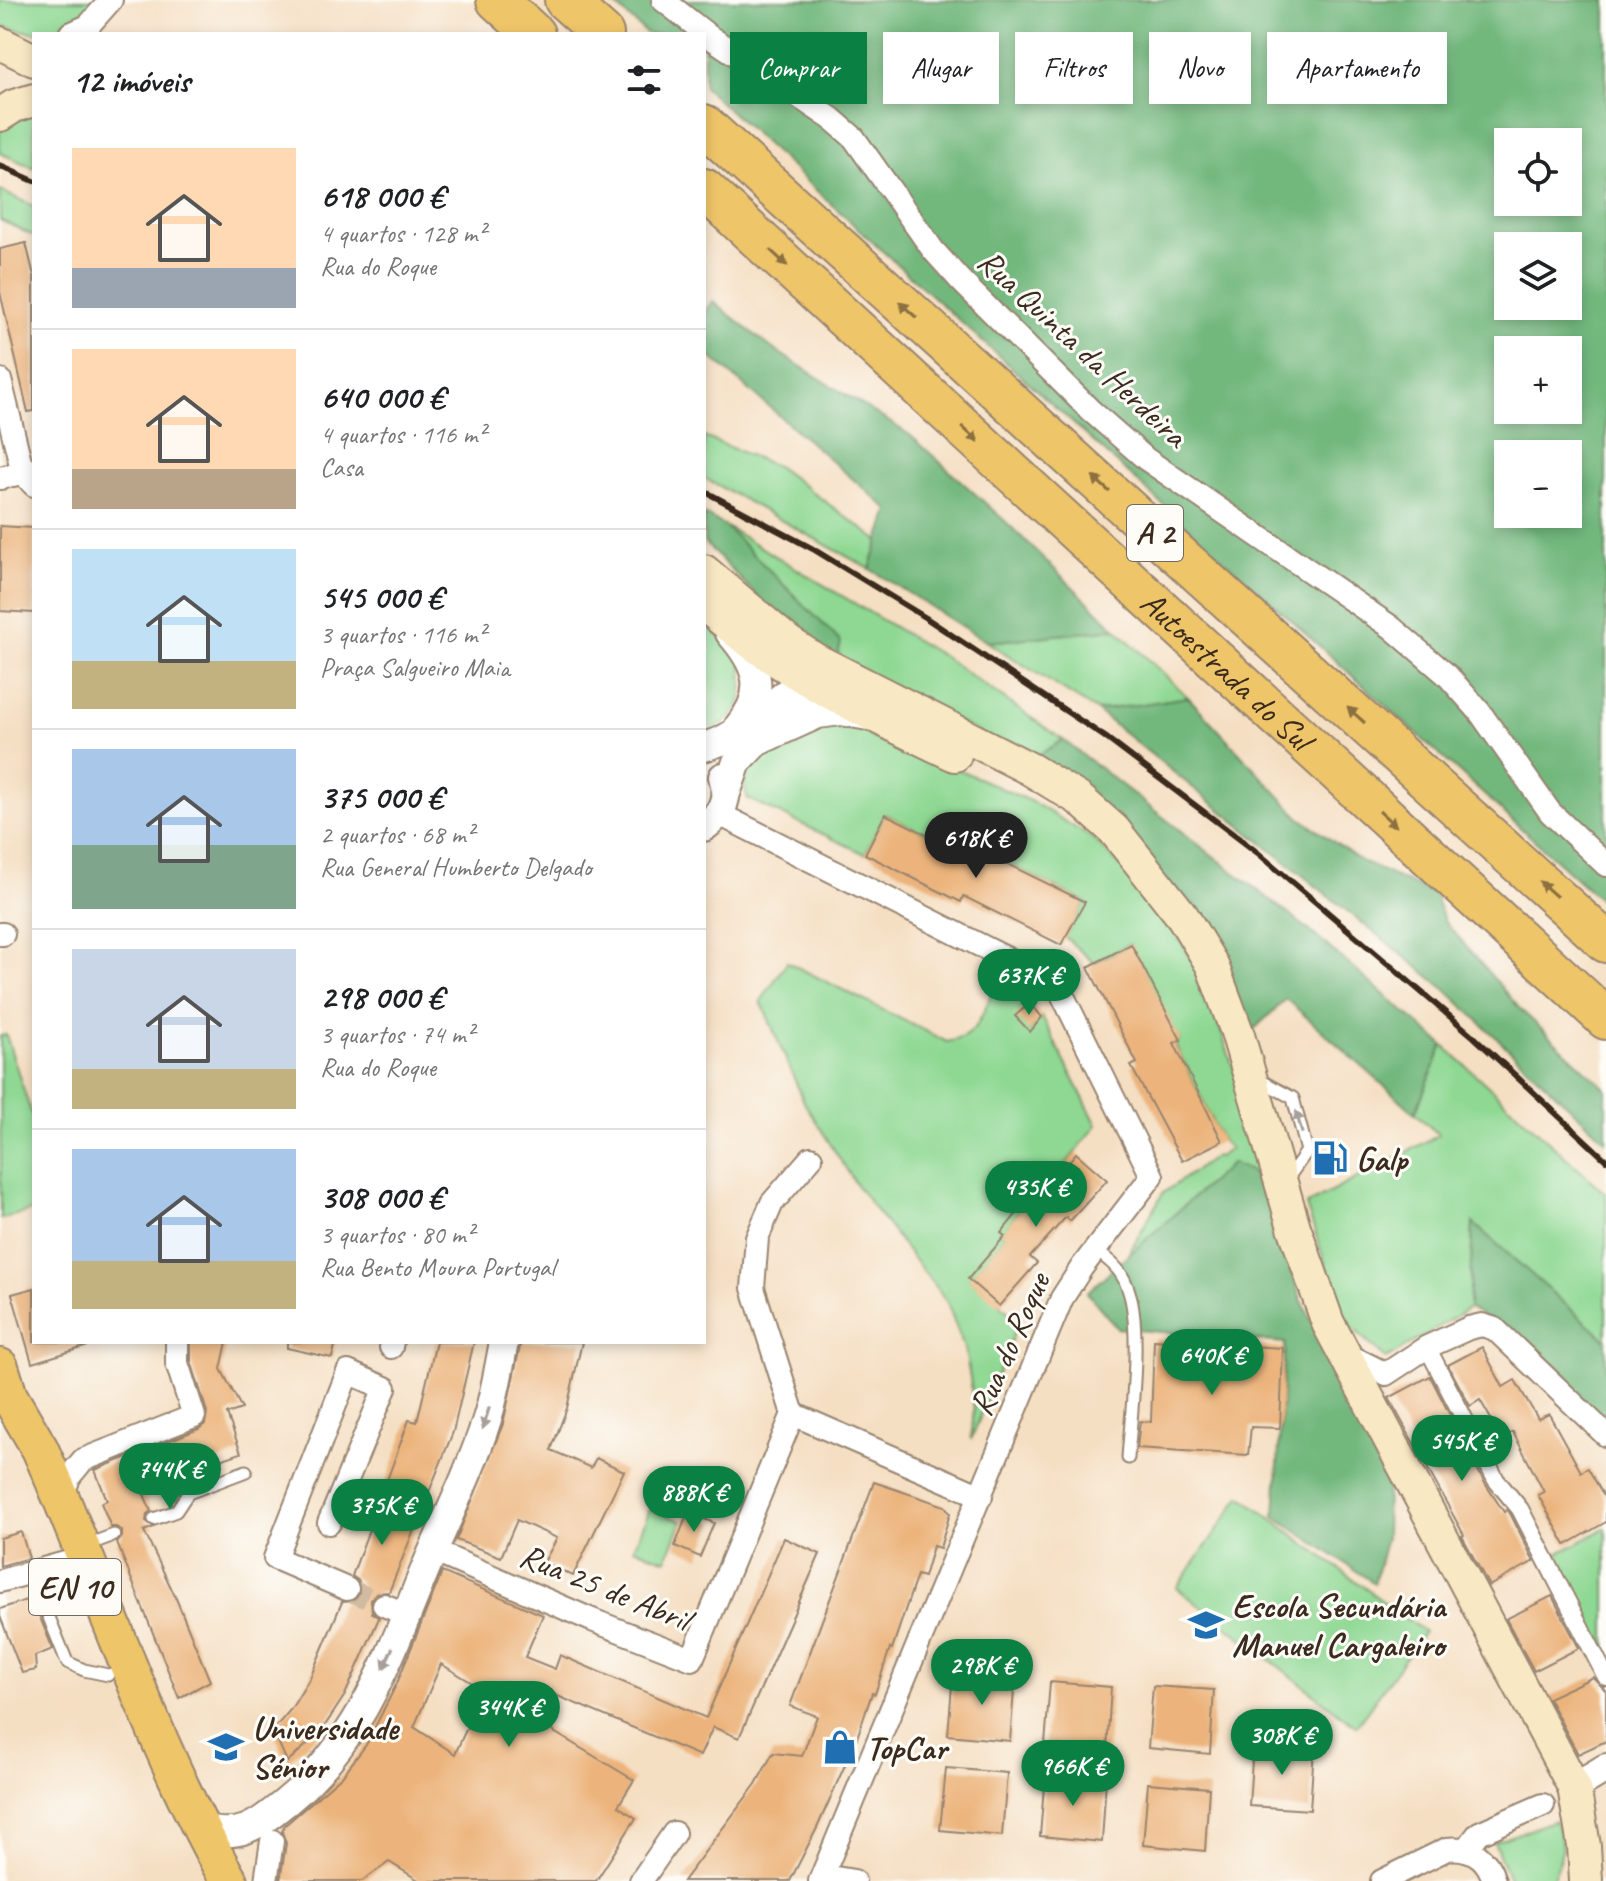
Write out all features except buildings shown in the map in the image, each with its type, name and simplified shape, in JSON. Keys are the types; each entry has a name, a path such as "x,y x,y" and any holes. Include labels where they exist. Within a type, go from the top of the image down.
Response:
{"highway":[{"path":"497,0 532,32"},
{"path":"565,0 601,32"},
{"name":"Autoestrada do Sul","path":"706,127 1606,942"},
{"name":"Autoestrada do Sul","path":"706,191 1606,1019"}],"main road":[{"path":"0,40 22,59"},
{"path":"0,115 14,106 32,101"},
{"path":"706,573 788,642 814,659 1057,785 1096,812 1183,917 1212,965 1251,1076 1282,1185 1328,1323 1574,1787 1584,1846 1586,1881"},
{"path":"707,599 737,634 806,680 1069,811 1125,853 1163,890"},
{"name":"EN 10","path":"0,1367 9,1396 40,1449 148,1715 199,1828 229,1881"},
{"name":"EN 10","path":"0,1433 22,1461 45,1507 77,1556 108,1675 179,1842 201,1881"},
{"path":"1584,1846 1600,1881"}],"street":[{"name":"Rua Quinta da Herdeira","path":"663,0 704,32"},
{"path":"74,32 88,26 111,1"},
{"path":"100,32 111,1"},
{"name":"Rua Quinta da Herdeira","path":"706,34 788,88 854,138 933,250 960,280 1090,410 1146,459 1391,627 1447,675 1479,711 1550,812 1606,865"},
{"path":"0,380 30,476 0,478"},
{"path":"707,599 744,648 756,672 751,712 732,734"},
{"path":"706,746 732,734 763,713 789,689 806,680 835,684 922,725 982,745"},
{"path":"784,727 801,709 806,695 806,680"},
{"path":"716,811 737,762 756,742 784,727 831,712 852,713 883,721"},
{"path":"706,758 719,769 725,781 716,811"},
{"name":"Rua do Roque","path":"716,811 1057,984 1152,1176 1062,1298 822,1878"},
{"path":"811,1158 772,1203 757,1238 753,1288 793,1414 981,1496"},
{"path":"1344,1353 1386,1374 1427,1347 1469,1328 1482,1325 1495,1329 1606,1435"},
{"path":"40,1449 58,1460 83,1460 194,1416 177,1363 177,1344"},
{"path":"199,1828 219,1834 256,1826 313,1779 363,1711 395,1610 433,1551 487,1419 504,1344"},
{"path":"1427,1347 1496,1480 1520,1509 1606,1677"},
{"path":"329,1523 385,1388 348,1372 275,1558 347,1589"},
{"name":"Rua 25 de Abril","path":"433,1551 592,1620 692,1659 793,1414"},
{"path":"65,1508 69,1477 83,1460"},
{"path":"0,1581 77,1556"},
{"path":"1574,1787 1606,1768"},
{"path":"1466,1850 1479,1833 1543,1805"},
{"path":"641,1881 674,1833"},
{"path":"266,1881 272,1841"},
{"path":"1382,1881 1447,1849 1466,1850 1480,1856 1492,1874"},
{"path":"822,1878 854,1881"}],"lane":[{"path":"1095,1250 1117,1266 1134,1310 1128,1458"},
{"path":"154,1519 176,1511 188,1493 246,1471"},
{"path":"65,1508 77,1556 114,1535"},
{"path":"145,1675 148,1715"}],"green space":[{"path":"0,0 99,0 89,13 67,28 29,32 0,26"},
{"path":"610,0 1606,0 1606,905 706,89 706,32 645,32"},
{"path":"32,113 32,167 0,153 0,127"},
{"path":"0,191 32,205 32,235 0,220"},
{"path":"712,301 773,349 910,435 1005,521 1116,629 987,642 870,569 889,510 706,353 706,312"},
{"path":"706,438 778,467 879,541 870,569 706,479"},
{"path":"706,515 725,526 841,642 837,659 798,638 706,544"},
{"path":"725,526 944,657 1063,740 1031,760 837,659"},
{"path":"706,622 742,660 739,706 706,734"},
{"path":"1116,629 1188,697 1097,711 987,642"},
{"path":"1188,697 1299,817 1362,862 1434,894 1445,922 1520,1009 1606,1089 1606,1141 1445,989 1097,711"},
{"path":"848,720 1034,803 1092,838 1140,885 1183,944 1205,983 1271,1181 1232,1163 1126,1258 1163,1193 1230,1149 1222,1141 1175,1044 1180,1040 1130,944 1094,963 1065,937 1085,902 986,853 981,861 885,814 865,854 748,799 746,778 764,751 799,732"},
{"path":"1063,740 1304,926 1443,1045 1415,1113 1286,999 1251,1032 1212,934 1031,760"},
{"path":"787,962 947,1042 973,1030 994,988 1030,1003 1031,1031 1042,1017 1097,1125 1041,1195 1035,1190 1002,1233 1005,1237 969,1279 1019,1321 971,1440 974,1409 970,1378 965,1350 947,1302 857,1186 805,1104 761,1001"},
{"path":"6,1035 32,1116 32,1211 1,1219 0,1036"},
{"path":"1443,1045 1606,1194 1606,1340 1473,1223 1469,1308 1386,1359 1344,1320 1306,1205 1439,1135 1415,1113"},
{"path":"1232,1163 1250,1171 1267,1191 1301,1299 1387,1481 1386,1537 1374,1583 1275,1516 1285,1343 1117,1328 1087,1292"},
{"path":"1473,1223 1606,1340 1606,1425 1496,1323 1469,1308"},
{"path":"1241,1496 1424,1632 1356,1726 1177,1588"},
{"path":"650,1509 682,1521 666,1560 634,1548"},
{"path":"1606,1528 1606,1668 1546,1560"},
{"path":"1555,1820 1563,1847 1553,1881 1510,1881 1494,1842"}],"tunnel":[{"path":"347,1589 384,1605"}],"railway":[{"path":"0,166 32,180"},
{"path":"706,492 813,549 926,618 1105,737 1258,853 1474,1037 1606,1160"}],"place":[{"name":"Galp","path":"1330,1158"},
{"name":"Escola Secundária Manuel Cargaleiro","path":"1206,1625"},
{"name":"Universidade Sénior","path":"226,1747"},
{"name":"TopCar","path":"840,1747"}]}
